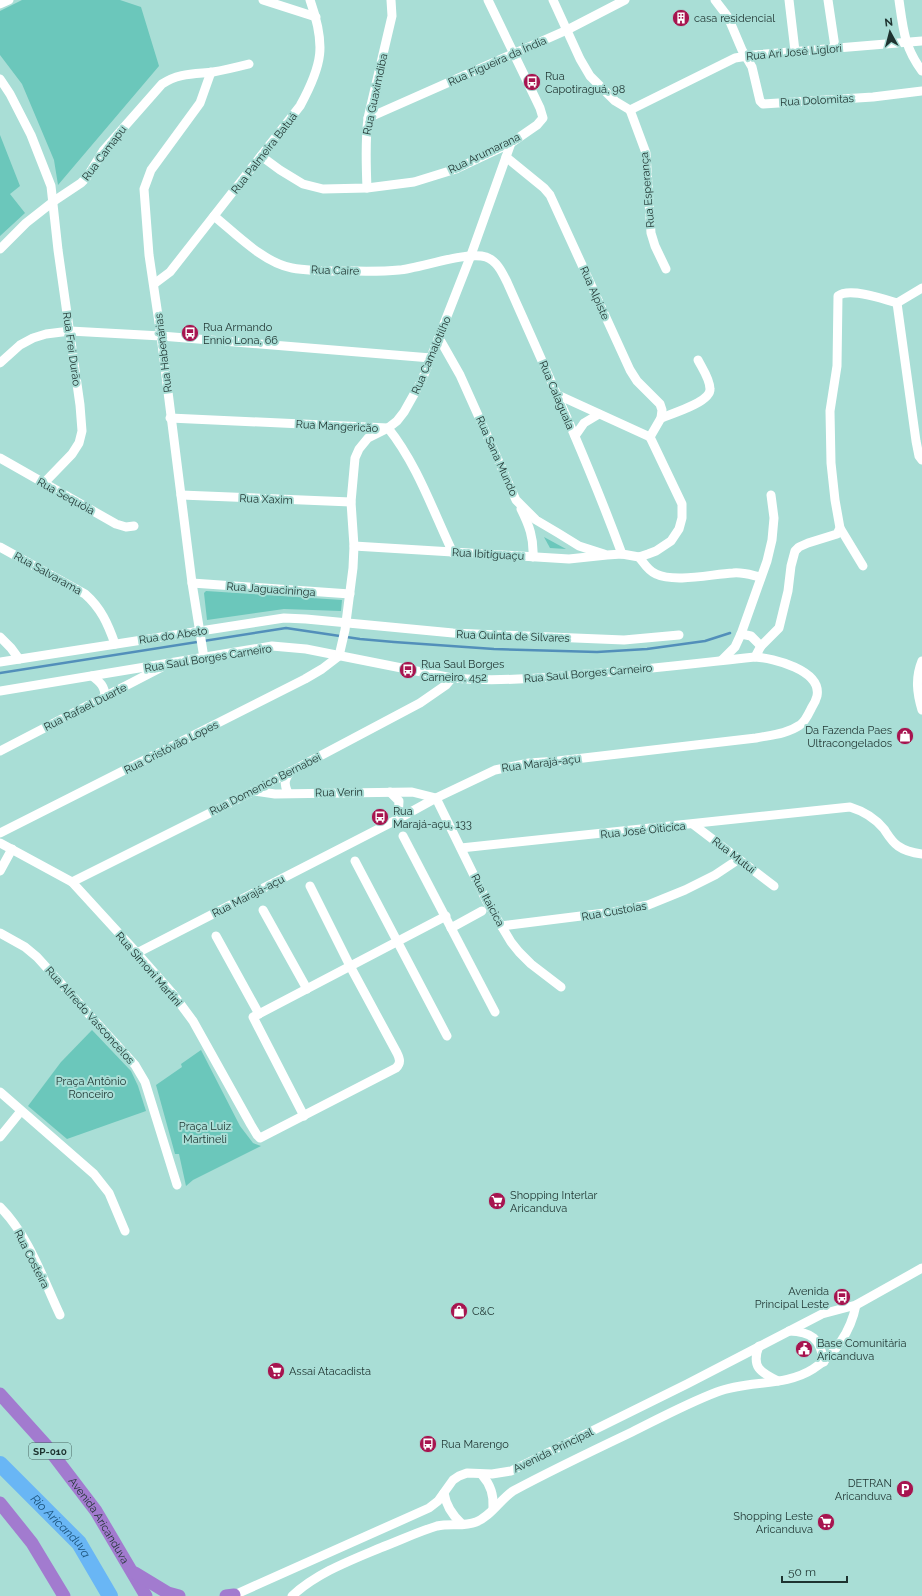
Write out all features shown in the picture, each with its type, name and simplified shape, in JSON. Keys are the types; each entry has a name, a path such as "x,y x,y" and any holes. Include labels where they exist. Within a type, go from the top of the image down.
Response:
{"highway":[{"name":"Avenida Aricanduva","path":"0,1394 45,1444 96,1511 146,1596"},
{"path":"0,1503 32,1543 64,1596"},
{"path":"132,1571 163,1590 179,1596"}],"street":[{"path":"0,4 9,0"},
{"path":"263,0 316,17"},
{"name":"Rua Palmeira Batuá","path":"154,284 170,272 300,106 318,70 320,38 316,17 310,0"},
{"name":"Rua Guaximdiba","path":"367,188 365,148 368,118 391,23 391,0"},
{"path":"488,0 513,54"},
{"path":"553,0 580,59 590,76 615,101 630,110"},
{"name":"Rua Figueira da Índia","path":"368,118 567,30 625,0"},
{"path":"715,0 728,17 745,56"},
{"path":"789,0 795,51"},
{"path":"828,0 835,47"},
{"path":"899,0 905,42 922,71"},
{"name":"Rua Ari José Liglori","path":"630,110 725,62 745,56 922,40"},
{"name":"Rua Arumarana","path":"261,156 303,184 323,189 367,188 414,182 456,169 511,143 537,125 543,118 540,108 513,54"},
{"name":"Rua Dolomitas","path":"745,56 752,67 760,101 763,104 873,97 922,91"},
{"name":"Rua Camapu","path":"0,249 26,223 87,177 103,151 162,84 170,79 182,75 211,72 249,64"},
{"name":"Rua Habenárias","path":"203,655 192,584 170,418 161,336 149,255 144,189 151,170 200,103 211,72"},
{"path":"0,79 10,94 31,135 51,186 54,201"},
{"name":"Rua Esperança","path":"630,110 646,153 651,234 666,269"},
{"name":"Rua Camalotilho","path":"340,653 346,626 354,546 351,502 355,458 359,448 368,438 388,428 397,421 422,380 472,255 511,143"},
{"name":"Rua Alpiste","path":"506,157 544,188 550,195 630,370 636,381 660,404 662,410 661,418"},
{"name":"Rua Frei Durão","path":"44,483 72,454 79,443 82,431 80,405 58,250 54,201"},
{"name":"Rua Caire","path":"214,216 261,254 276,264 292,268 322,270 400,270 472,255"},
{"name":"Rua Calaguala","path":"472,255 487,257 500,268 587,462 622,554"},
{"path":"863,566 840,528 831,463 830,411 837,366 838,295 852,293 867,295 897,303 922,288"},
{"path":"897,303 916,441 919,456 922,460"},
{"path":"0,363 20,345 33,338 46,334 70,331 161,336 431,358"},
{"name":"Rua Sana Mundo","path":"439,338 460,375 516,500 536,520 558,534 579,546 607,555"},
{"path":"650,437 661,418 704,399 710,393 707,379 698,360"},
{"path":"558,395 650,437 682,504 682,518 679,529 671,542 656,551 639,557 622,554"},
{"path":"575,436 584,423 599,414"},
{"name":"Rua Mangericão","path":"170,418 388,428 399,442 416,474 453,553"},
{"name":"Rua Sequóia","path":"0,458 116,524 126,527 134,526"},
{"name":"Rua Xaxim","path":"181,495 351,502"},
{"path":"722,660 735,647 741,634 772,540 774,518 771,495"},
{"path":"516,500 531,532 534,545 533,557"},
{"path":"755,657 761,646 778,628 788,591 795,551 799,547 808,543 837,534 840,528"},
{"name":"Rua Ibitiguaçu","path":"354,546 569,559 622,554"},
{"name":"Rua Salvarama","path":"0,548 85,594 95,602 108,624 115,644"},
{"path":"639,557 647,568 656,574 667,577 733,573 745,573 760,577"},
{"name":"Rua Jaguacininga","path":"192,584 350,594"},
{"name":"Rua do Abeto","path":"0,662 115,644 200,634 284,618 346,626"},
{"name":"Rua Quinta de Silvares","path":"346,626 453,633 603,639 646,639 680,634"},
{"path":"741,634 751,636 761,646"},
{"path":"0,637 19,659"},
{"name":"Rua Saul Borges Carneiro","path":"0,691 170,663 203,655 272,646 340,653 452,678 502,680 625,671 755,657"},
{"name":"Rua Cristóvão Lopes","path":"0,833 298,682 322,669 340,653"},
{"name":"Rua Marajá-açu","path":"137,953 436,798 502,767 756,738 778,734 802,724 817,697 817,691 810,677 802,670 771,658 755,657"},
{"path":"922,661 917,680 918,694 922,710"},
{"name":"Rua Rafael Duarte","path":"0,751 170,663"},
{"path":"92,676 103,684 105,697"},
{"name":"Rua Domenico Bernabei","path":"72,882 254,791 420,703 446,685 452,678"},
{"path":"288,793 284,784 285,779 290,772"},
{"name":"Rua Verin","path":"254,791 267,794 412,792 436,798"},
{"path":"390,792 399,801 398,819"},
{"name":"Rua Itaicica","path":"436,798 487,902 501,926 519,952 561,987"},
{"name":"Rua José Oiticica","path":"461,848 842,807 859,810 875,820 898,847 909,852 922,854"},
{"name":"Rua Mutui","path":"694,824 774,886"},
{"path":"403,836 495,1012"},
{"name":"Rua Simoni Martini","path":"0,843 72,882 137,953 173,994 193,1021 260,1138 304,1116"},
{"path":"0,871 12,850"},
{"name":"Rua Custoias","path":"501,926 613,912 648,905 685,890 715,875 739,859"},
{"path":"355,861 447,1036"},
{"path":"310,886 350,966 397,1053 400,1064 396,1068 304,1116 274,1056 253,1021 253,1017 307,989 350,966 397,941 446,916"},
{"path":"263,910 307,989"},
{"path":"451,928 482,911"},
{"name":"Rua Alfredo Vasconcelos","path":"0,933 25,947 37,957 135,1065 145,1082 176,1185"},
{"path":"216,936 259,1014"},
{"path":"0,1092 94,1174 109,1193 125,1231"},
{"path":"0,1137 21,1111"},
{"name":"Rua Costeira","path":"0,1208 10,1218 26,1242 60,1315"},
{"name":"Avenida Principal","path":"232,1596 428,1508 459,1476 475,1473 482,1475 501,1474 511,1471 822,1314 856,1305 922,1268"},
{"name":"Avenida Principal","path":"292,1596 304,1585 326,1572 421,1531 446,1524 469,1524 483,1519 504,1497 522,1486 697,1400 734,1386 778,1381 801,1375 824,1362 841,1342 852,1322 856,1305"},
{"path":"787,1331 801,1332 810,1335 818,1342 822,1350 824,1362"},
{"path":"759,1346 756,1356 757,1366 761,1372 778,1381"},
{"path":"482,1475 487,1480 493,1494 493,1508"},
{"path":"444,1493 445,1500 451,1514 462,1524"}],"green space":[{"path":"22,0 120,0 141,7 159,66 58,185 54,160 22,84 0,55 0,11"},
{"path":"0,135 20,186 10,194 25,213 0,236"},
{"path":"544,537 566,549 550,548"},
{"path":"206,591 342,600 341,611 284,609 207,620 204,593"},
{"name":"Praça Antônio Ronceiro","path":"92,1030 131,1071 138,1086 146,1111 67,1139 28,1106 61,1062"},
{"name":"Praça Luiz Martineli","path":"201,1050 240,1126 253,1143 261,1146 193,1180 186,1186 179,1154 175,1154 156,1085 182,1067 181,1064"}],"waterway":[{"path":"0,673 286,628 360,639 394,642 494,649 597,652 647,649 705,641 730,633"},
{"name":"Rio Aricanduva","path":"0,1464 79,1543 110,1596"}],"place":[{"name":"casa residencial","path":"681,18"},
{"name":"Rua Capotiraguá, 98","path":"532,82"},
{"name":"Rua Armando Ennio Lona, 66","path":"190,333"},
{"name":"Rua Saul Borges Carneiro, 452","path":"408,670"},
{"name":"Da Fazenda Paes Ultracongelados","path":"905,736"},
{"name":"Rua Marajá-açu, 133","path":"380,817"},
{"name":"Shopping Interlar Aricanduva","path":"497,1201"},
{"name":"Avenida Principal Leste","path":"842,1297"},
{"name":"C&C","path":"459,1311"},
{"name":"Base Comunitária Aricanduva","path":"804,1349"},
{"name":"Assaí Atacadista","path":"276,1371"},
{"name":"Rua Marengo","path":"428,1444"},
{"name":"DETRAN Aricanduva","path":"905,1489"},
{"name":"Shopping Leste Aricanduva","path":"826,1522"}]}
